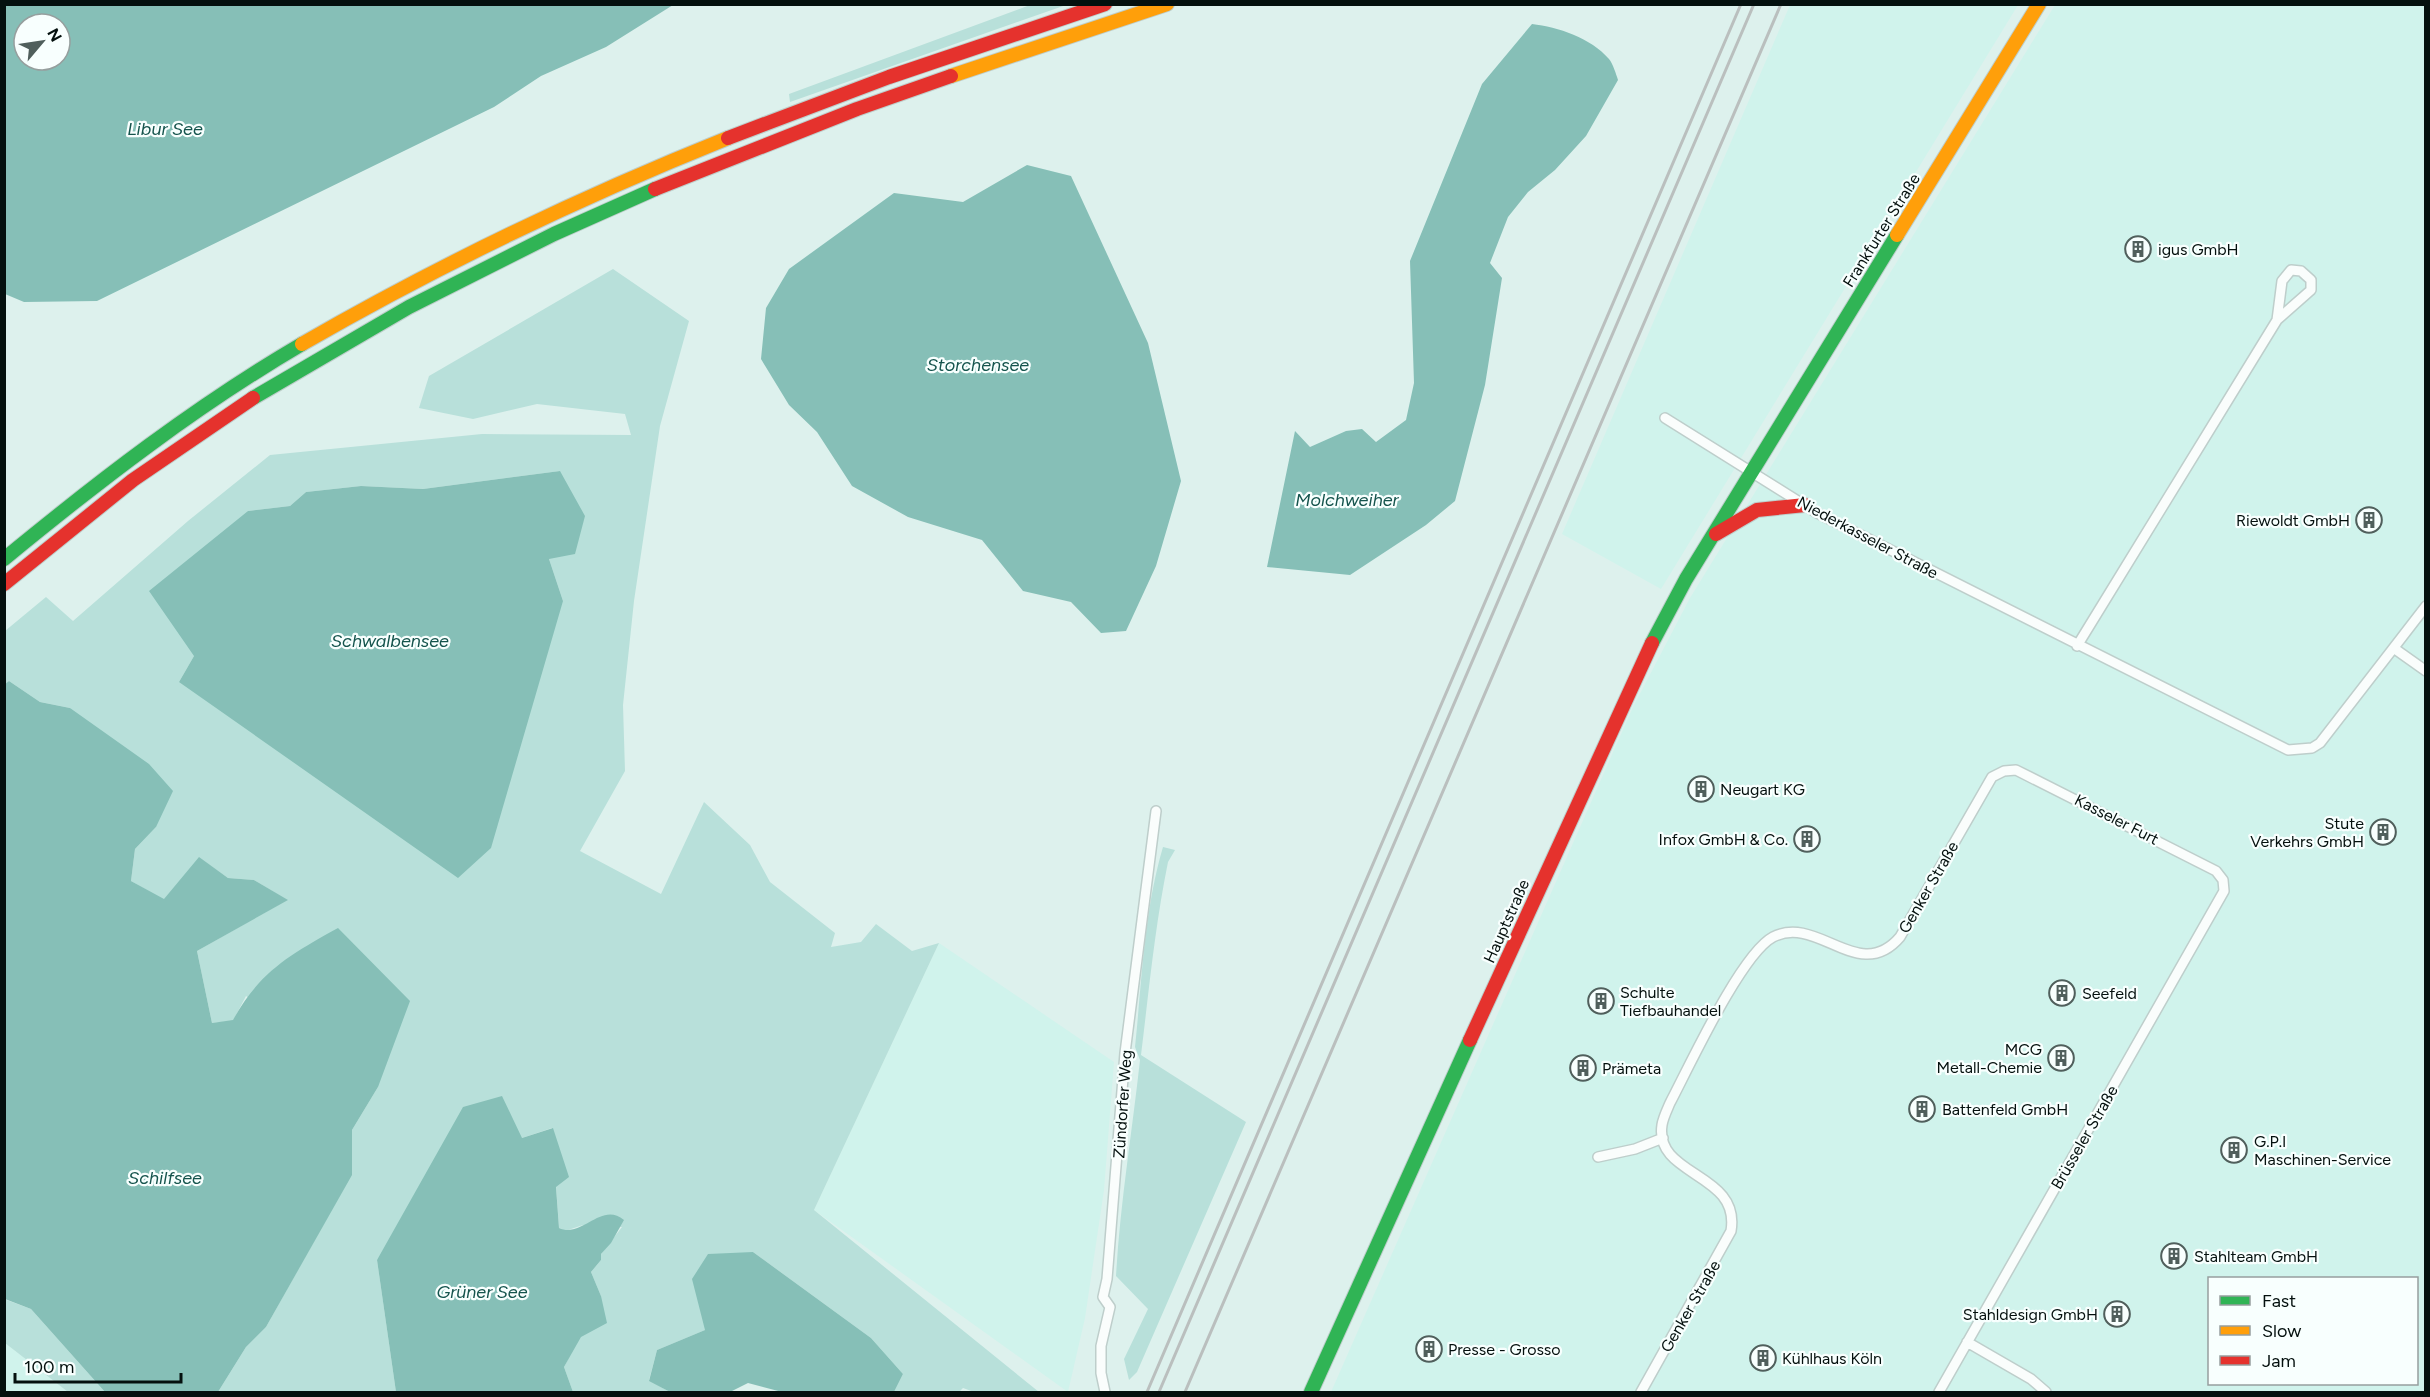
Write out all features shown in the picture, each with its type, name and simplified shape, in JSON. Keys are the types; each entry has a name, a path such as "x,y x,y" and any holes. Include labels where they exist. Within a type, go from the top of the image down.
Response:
{"main road":[{"path":"4,559 73,502 172,429 269,364 364,309 461,258 578,201 751,128 967,49 1105,4"},
{"path":"4,584 83,516 278,379 473,272 572,224 765,142 977,64 1167,4"},
{"name":"Frankfurter Straße","path":"1752,472 2039,4"},
{"name":"Hauptstraße","path":"1311,1392 1641,664 1711,537 1752,472"},
{"path":"1711,537 1754,509 1766,506 1805,504"}],"street":[{"path":"2077,646 2277,320 2311,290 2311,280 2301,271 2291,270 2282,281 2277,320"},
{"name":"Niederkasseler Straße","path":"1665,418 1805,504 2077,646 2288,750 2312,748 2320,743 2426,606"},
{"path":"2395,649 2426,671"},
{"name":"Kasseler Furt","path":"2004,771 2025,773 2197,860 2216,871 2223,880"},
{"name":"Genker Straße","path":"1641,1392 1726,1242 1732,1223 1732,1211 1722,1193 1678,1163 1663,1138 1662,1125 1670,1103 1739,974 1771,938 1797,932 1862,954 1891,948 1900,937 1992,777 2004,771"},
{"name":"Zündorfer Weg","path":"1105,1392 1101,1373 1101,1346 1110,1307 1103,1297 1107,1279 1127,1034 1156,811"},
{"name":"Brüsseler Straße","path":"1939,1392 2224,891 2223,880"},
{"path":"1598,1157 1635,1149 1663,1138"},
{"path":"1967,1342 2031,1379 2046,1392"}],"shaded area":[{"path":"1030,5 1066,5 790,102 789,94"},
{"path":"1790,5 2018,5 1661,589 1562,534"},
{"path":"2055,5 2425,5 2425,1392 1331,1392 1633,707 1690,598"},
{"path":"613,269 689,321 660,426 634,601 623,705 625,771 580,851 661,894 704,802 750,845 770,882 835,933 831,947 861,942 876,924 912,951 939,943 814,1210 1039,1392 974,1392 963,1388 959,1392 894,1392 903,1374 871,1338 753,1252 705,1330 657,1350 649,1380 670,1392 573,1392 564,1367 601,1296 591,1272 601,1260 601,1254 622,1227 583,1225 565,1231 559,1228 552,1128 522,1138 377,1260 396,1392 218,1392 246,1347 266,1327 351,1175 352,1130 378,1087 246,996 233,1021 212,1023 197,951 287,900 254,880 228,878 199,858 164,900 131,881 135,849 156,827 70,708 40,702 9,681 5,685 5,631 46,597 73,621 188,521 270,455 482,434 631,435 625,414 537,404 473,419 419,408 429,376","holes":["560,471 549,559 563,601 179,682 194,656 248,511 290,506 306,492 361,486 423,489"]},
{"path":"1163,847 1175,850 1168,862 1159,910 1141,1055 1246,1122 1137,1372 1129,1380 1124,1359 1148,1309 1116,1276 1123,1195 1140,1060 1135,1047 1144,946"},
{"path":"939,943 1114,1062 1104,1190 1085,1318 1068,1392 814,1210"},
{"path":"4,1299 31,1309 105,1392 68,1392 5,1343"},
{"path":"5,1343 68,1392 5,1392"}],"water":[{"name":"Libur See","path":"5,4 673,5 606,47 541,76 494,107 97,301 24,302 5,294"},
{"name":"Molchweiher","path":"1532,24 1563,31 1584,39 1609,59 1618,80 1586,136 1555,170 1528,192 1508,217 1490,263 1502,278 1485,385 1455,501 1426,525 1350,575 1267,567 1295,431 1310,447 1346,431 1362,429 1376,442 1406,420 1414,383 1410,261 1482,84"},
{"name":"Storchensee","path":"1027,165 1071,176 1148,343 1181,481 1156,566 1126,631 1101,633 1071,602 1023,591 982,540 908,517 852,486 817,432 789,405 761,359 766,308 789,269 894,193 963,202"},
{"name":"Schwalbensee","path":"560,471 585,516 575,554 549,559 563,601 491,848 458,878 179,682 194,656 149,591 248,511 290,506 306,492 361,486 423,489"},
{"name":"Schilfsee","path":"9,681 40,702 70,708 149,764 173,791 156,827 135,849 131,881 164,899 199,857 228,878 254,880 288,900 197,951 212,1023 233,1020 243,1003 265,977 291,956 338,928 410,1001 378,1087 352,1130 352,1175 266,1327 246,1347 218,1392 105,1392 31,1309 5,1299 4,685"},
{"name":"Grüner See","path":"502,1096 522,1138 553,1128 569,1177 556,1187 559,1228 576,1229 607,1215 616,1215 624,1220 611,1243 601,1254 601,1260 591,1272 601,1296 607,1323 581,1337 564,1367 573,1392 396,1392 377,1260 463,1107"},
{"path":"753,1252 871,1338 903,1374 894,1392 782,1392 748,1383 730,1392 670,1392 649,1381 657,1350 705,1330 692,1279 708,1254"}],"railway":[{"path":"1147,1392 1741,4"},
{"path":"1159,1392 1754,4"},
{"path":"1185,1392 1781,4"}],"traffic: fast":[{"path":"253,398 409,307 554,234 655,189"},
{"path":"1652,643 1686,579 1897,235"},
{"path":"4,559 76,501 186,419 302,344"},
{"path":"1311,1392 1470,1040"}],"traffic: slow":[{"path":"951,76 1167,4"},
{"path":"1897,235 2039,4"},
{"path":"302,344 406,287 511,234 619,184 728,138"}],"traffic: jam":[{"path":"728,138 889,77 1105,4"},
{"path":"655,189 857,109 951,76"},
{"path":"4,584 133,480 253,398"},
{"path":"1716,534 1757,510 1805,505"},
{"path":"1470,1040 1652,643"}],"place":[{"name":"igus GmbH","path":"2138,249"},
{"name":"Riewoldt GmbH","path":"2369,520"},
{"name":"Neugart KG","path":"1701,789"},
{"name":"Stute Verkehrs GmbH","path":"2383,832"},
{"name":"Infox GmbH & Co.","path":"1807,839"},
{"name":"Seefeld","path":"2062,993"},
{"name":"Schulte Tiefbauhandel","path":"1601,1001"},
{"name":"MCG Metall-Chemie","path":"2061,1058"},
{"name":"Prämeta","path":"1583,1068"},
{"name":"Battenfeld GmbH","path":"1922,1109"},
{"name":"G.P.I Maschinen-Service","path":"2234,1150"},
{"name":"Stahlteam GmbH","path":"2174,1256"},
{"name":"Stahldesign GmbH","path":"2117,1314"},
{"name":"Presse - Grosso","path":"1429,1349"},
{"name":"Kühlhaus Köln","path":"1763,1358"}]}
